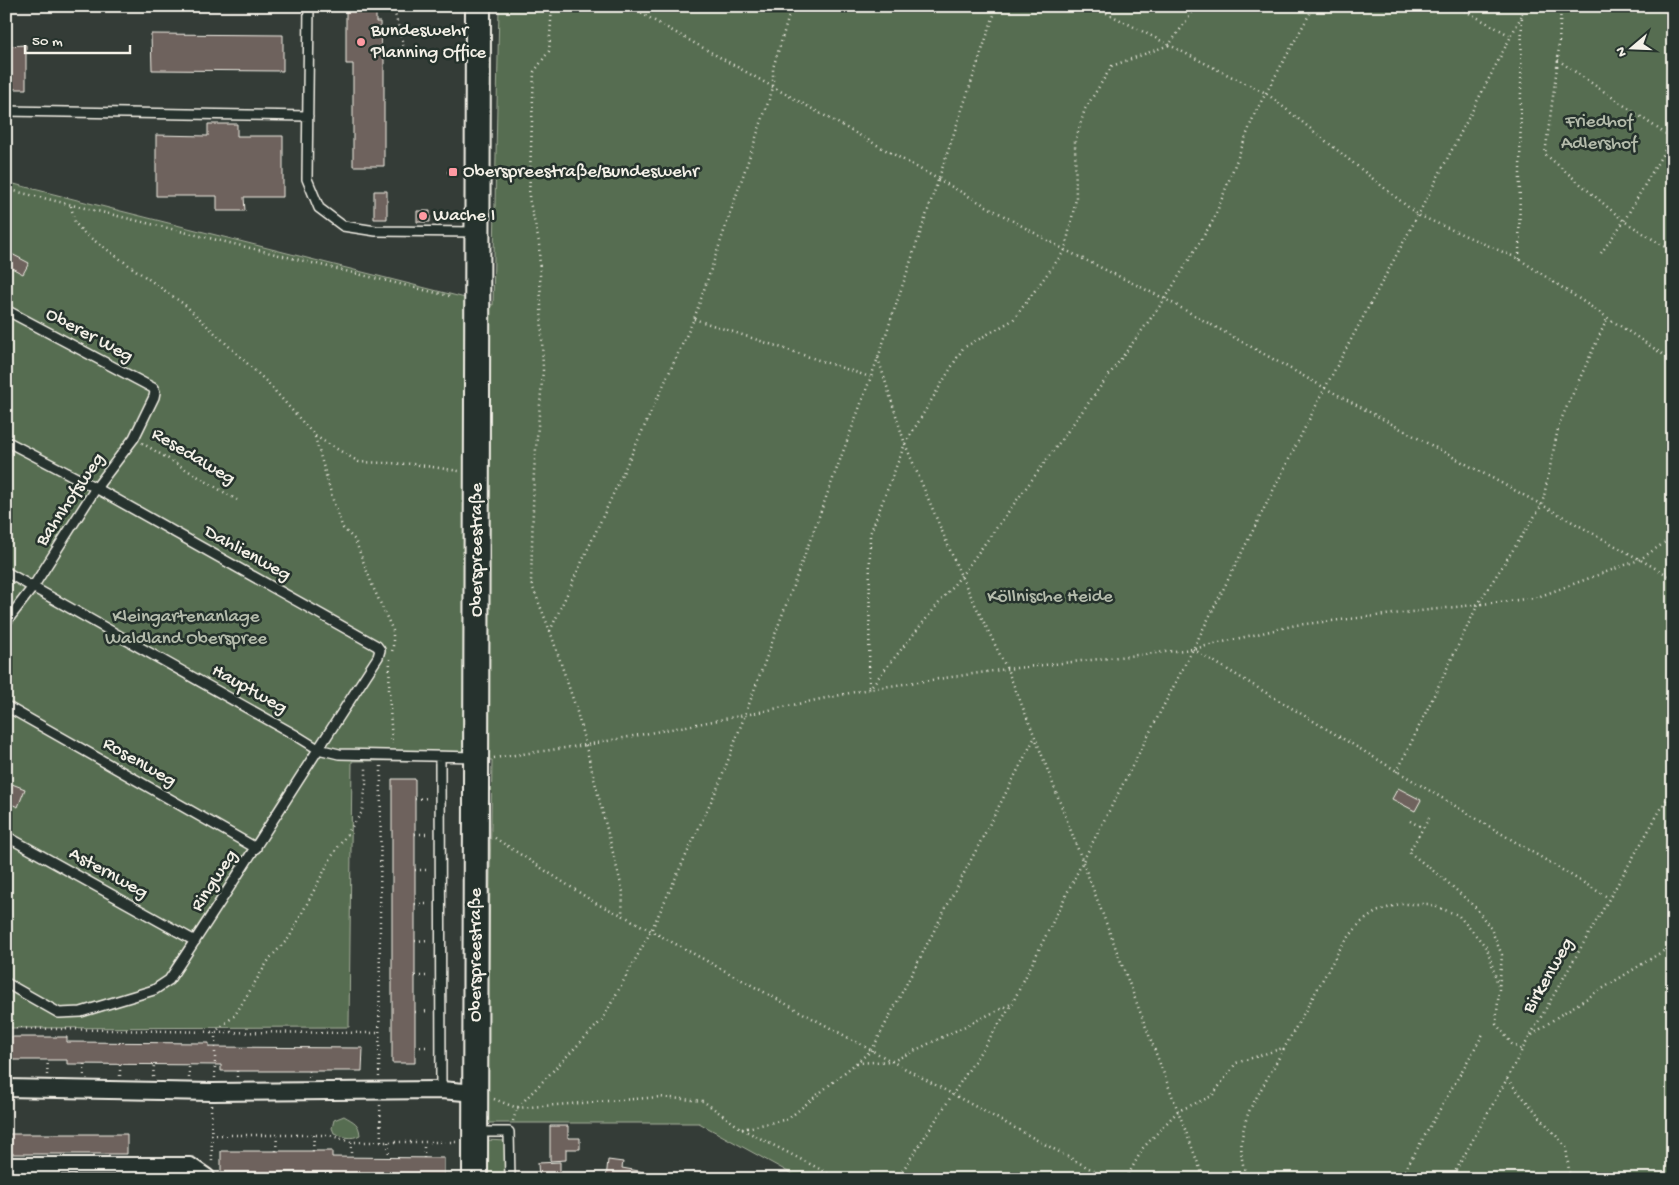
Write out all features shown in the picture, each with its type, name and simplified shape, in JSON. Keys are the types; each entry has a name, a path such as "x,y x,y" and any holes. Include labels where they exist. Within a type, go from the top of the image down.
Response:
{"main road":[{"name":"Oberspreestraße","path":"475,1179 478,6"}],"street":[{"path":"9,1083 380,1091 441,1090 476,1093"},
{"path":"6,1166 190,1166 206,1178"}],"lane":[{"path":"309,6 307,179 319,208 343,226 376,231 477,232"},
{"path":"6,111 308,116"},
{"name":"Oberer Weg","path":"6,310 152,388 155,392"},
{"name":"Bahnhofsweg","path":"6,622 32,587 96,488 134,438 154,398 155,392"},
{"name":"Dahlienweg","path":"6,441 96,488 377,646 380,650"},
{"name":"Hauptweg","path":"6,572 318,749 339,754 476,757"},
{"name":"Ringweg","path":"6,983 59,1013 81,1012 154,990 169,980 256,848 380,650"},
{"name":"Rosenweg","path":"6,706 256,848"},
{"path":"440,757 441,1090"},
{"name":"Asternweg","path":"6,836 195,941"},
{"path":"476,1137 509,1132 510,1179"}],"path":[{"path":"393,6 406,56"},
{"path":"552,6 549,51 534,72 529,198 538,242 543,370 534,471 531,583 550,631 576,708 623,892 622,915"},
{"path":"628,6 1065,250 1165,299 1673,578"},
{"path":"550,631 694,319 773,88 772,68 792,6"},
{"path":"509,1132 517,1108 602,1020 651,931 720,782 878,358 998,6"},
{"path":"1093,6 1168,45 1266,92 1418,215 1519,259 1673,361"},
{"path":"869,688 870,534 906,444 963,348 1013,320 1065,250 1076,199 1075,142 1084,110 1112,66 1168,45 1197,6"},
{"path":"869,688 962,576 1165,299 1214,220 1254,114 1314,6"},
{"path":"1456,6 1511,36"},
{"path":"1519,259 1522,6"},
{"path":"1561,6 1558,60 1546,154 1624,221 1673,252"},
{"path":"1667,6 1673,10"},
{"path":"897,1179 1012,1004 1325,388 1522,15"},
{"path":"1558,60 1672,137 1624,221 1601,253"},
{"path":"447,172 453,172"},
{"path":"6,190 449,296"},
{"path":"70,206 75,223 85,234 185,305 267,382 315,436 359,462 413,464 463,472"},
{"path":"694,319 870,376"},
{"path":"1397,772 1478,604 1542,505 1559,424 1607,319"},
{"path":"878,358 906,444 962,576 1007,669 1035,737 1204,1179"},
{"path":"315,436 335,507 343,528 355,540 373,588 393,631 394,646 390,656 389,690 393,756"},
{"name":"Resedaweg","path":"134,438 237,500"},
{"path":"476,757 494,758 586,745 745,715 869,688 1007,669 1193,649 1296,625 1535,598 1639,560 1673,537"},
{"path":"1193,649 1609,898"},
{"path":"742,1129 788,1119 872,1050 1035,737"},
{"path":"206,1178 212,1170 211,1135 215,1032 235,1016 270,958 289,938 332,856 362,812 366,784 366,755"},
{"path":"381,756 381,1142"},
{"name":"Birkenweg","path":"1452,1179 1530,1035 1673,788"},
{"path":"415,799 432,798"},
{"path":"1429,818 1408,852 1445,880 1476,908 1491,929 1502,955 1496,1024 1512,1044 1522,1050"},
{"path":"1410,821 1423,828"},
{"path":"476,825 597,904 622,915 1109,1179"},
{"path":"415,834 432,834"},
{"path":"415,870 432,870"},
{"path":"415,904 431,904"},
{"path":"1248,1179 1241,1155 1243,1127 1250,1109 1340,948 1360,923 1376,912 1399,904 1429,904 1458,915 1488,948 1499,988"},
{"path":"415,941 431,940"},
{"path":"1530,1035 1673,945"},
{"path":"415,976 431,976"},
{"path":"856,1062 893,1061 1012,1004"},
{"path":"415,1012 431,1011"},
{"path":"6,1028 380,1033"},
{"path":"1400,1179 1483,1034"},
{"path":"415,1047 431,1047"},
{"path":"1126,1179 1143,1148 1178,1110 1212,1096 1236,1063 1284,1048"},
{"path":"9,1083 12,1060"},
{"path":"47,1079 48,1060"},
{"path":"856,1062 857,1067"},
{"path":"84,1064 84,1079"},
{"path":"120,1065 120,1080"},
{"path":"153,1081 154,1065"},
{"path":"188,1082 189,1065"},
{"path":"1507,1079 1566,1146 1570,1179"},
{"path":"476,1093 517,1108 660,1097 703,1101 742,1129 839,1179"},
{"path":"276,1151 277,1134"},
{"path":"211,1135 329,1135 351,1142 424,1143 476,1137"},
{"path":"313,1151 314,1135"},
{"path":"351,1142 351,1157"},
{"path":"388,1142 389,1157"},
{"path":"424,1143 424,1158"}],"green space":[{"name":"Köllnische Heide","path":"499,6 1673,6 1673,1179 801,1179 699,1123 486,1123 492,760 352,761 349,1027 6,1028 6,182 493,305"},
{"path":"344,1116 357,1125 360,1135 347,1137 334,1133 332,1128 334,1120"},
{"path":"486,1140 506,1141 506,1179 486,1179"}],"building":[{"path":"346,6 376,6 376,22 380,22 381,52 384,52 384,166 353,166 353,64 346,64"},
{"path":"151,34 283,35 283,71 152,70"},
{"path":"26,45 26,89 6,89 6,46"},
{"path":"208,124 237,124 237,136 283,136 283,197 244,197 245,211 217,211 217,196 156,196 156,135 208,136"},
{"path":"374,191 387,191 387,219 374,219"},
{"name":"Wache I","path":"417,211 430,211 430,222 417,222"},
{"path":"6,251 29,263 23,274 6,265"},
{"path":"392,779 415,779 415,1063 392,1063"},
{"path":"12,784 25,789 18,807 6,802"},
{"path":"1398,788 1421,800 1415,811 1392,799"},
{"path":"6,1037 67,1037 67,1042 209,1043 209,1047 363,1048 362,1071 221,1071 221,1065 67,1064 67,1060 6,1060"},
{"path":"550,1126 568,1126 568,1138 580,1138 580,1149 566,1149 566,1160 550,1161"},
{"path":"6,1134 127,1134 127,1154 6,1154"},
{"path":"221,1151 332,1151 332,1157 444,1158 444,1179 332,1178 332,1172 221,1172"},
{"path":"608,1160 623,1162 622,1168 650,1173 649,1179 606,1179"},
{"path":"560,1162 560,1178 539,1179 538,1163"}],"place":[{"name":"Bundeswehr Planning Office","path":"361,42"},
{"name":"Oberspreestraße/Bundeswehr","path":"453,172"},
{"name":"Wache I","path":"423,216"}],"park label":[{"name":"Friedhof Adlershof","path":"1599,133"},
{"name":"Kleingartenanlage Waldland Oberspree","path":"186,628"}]}
